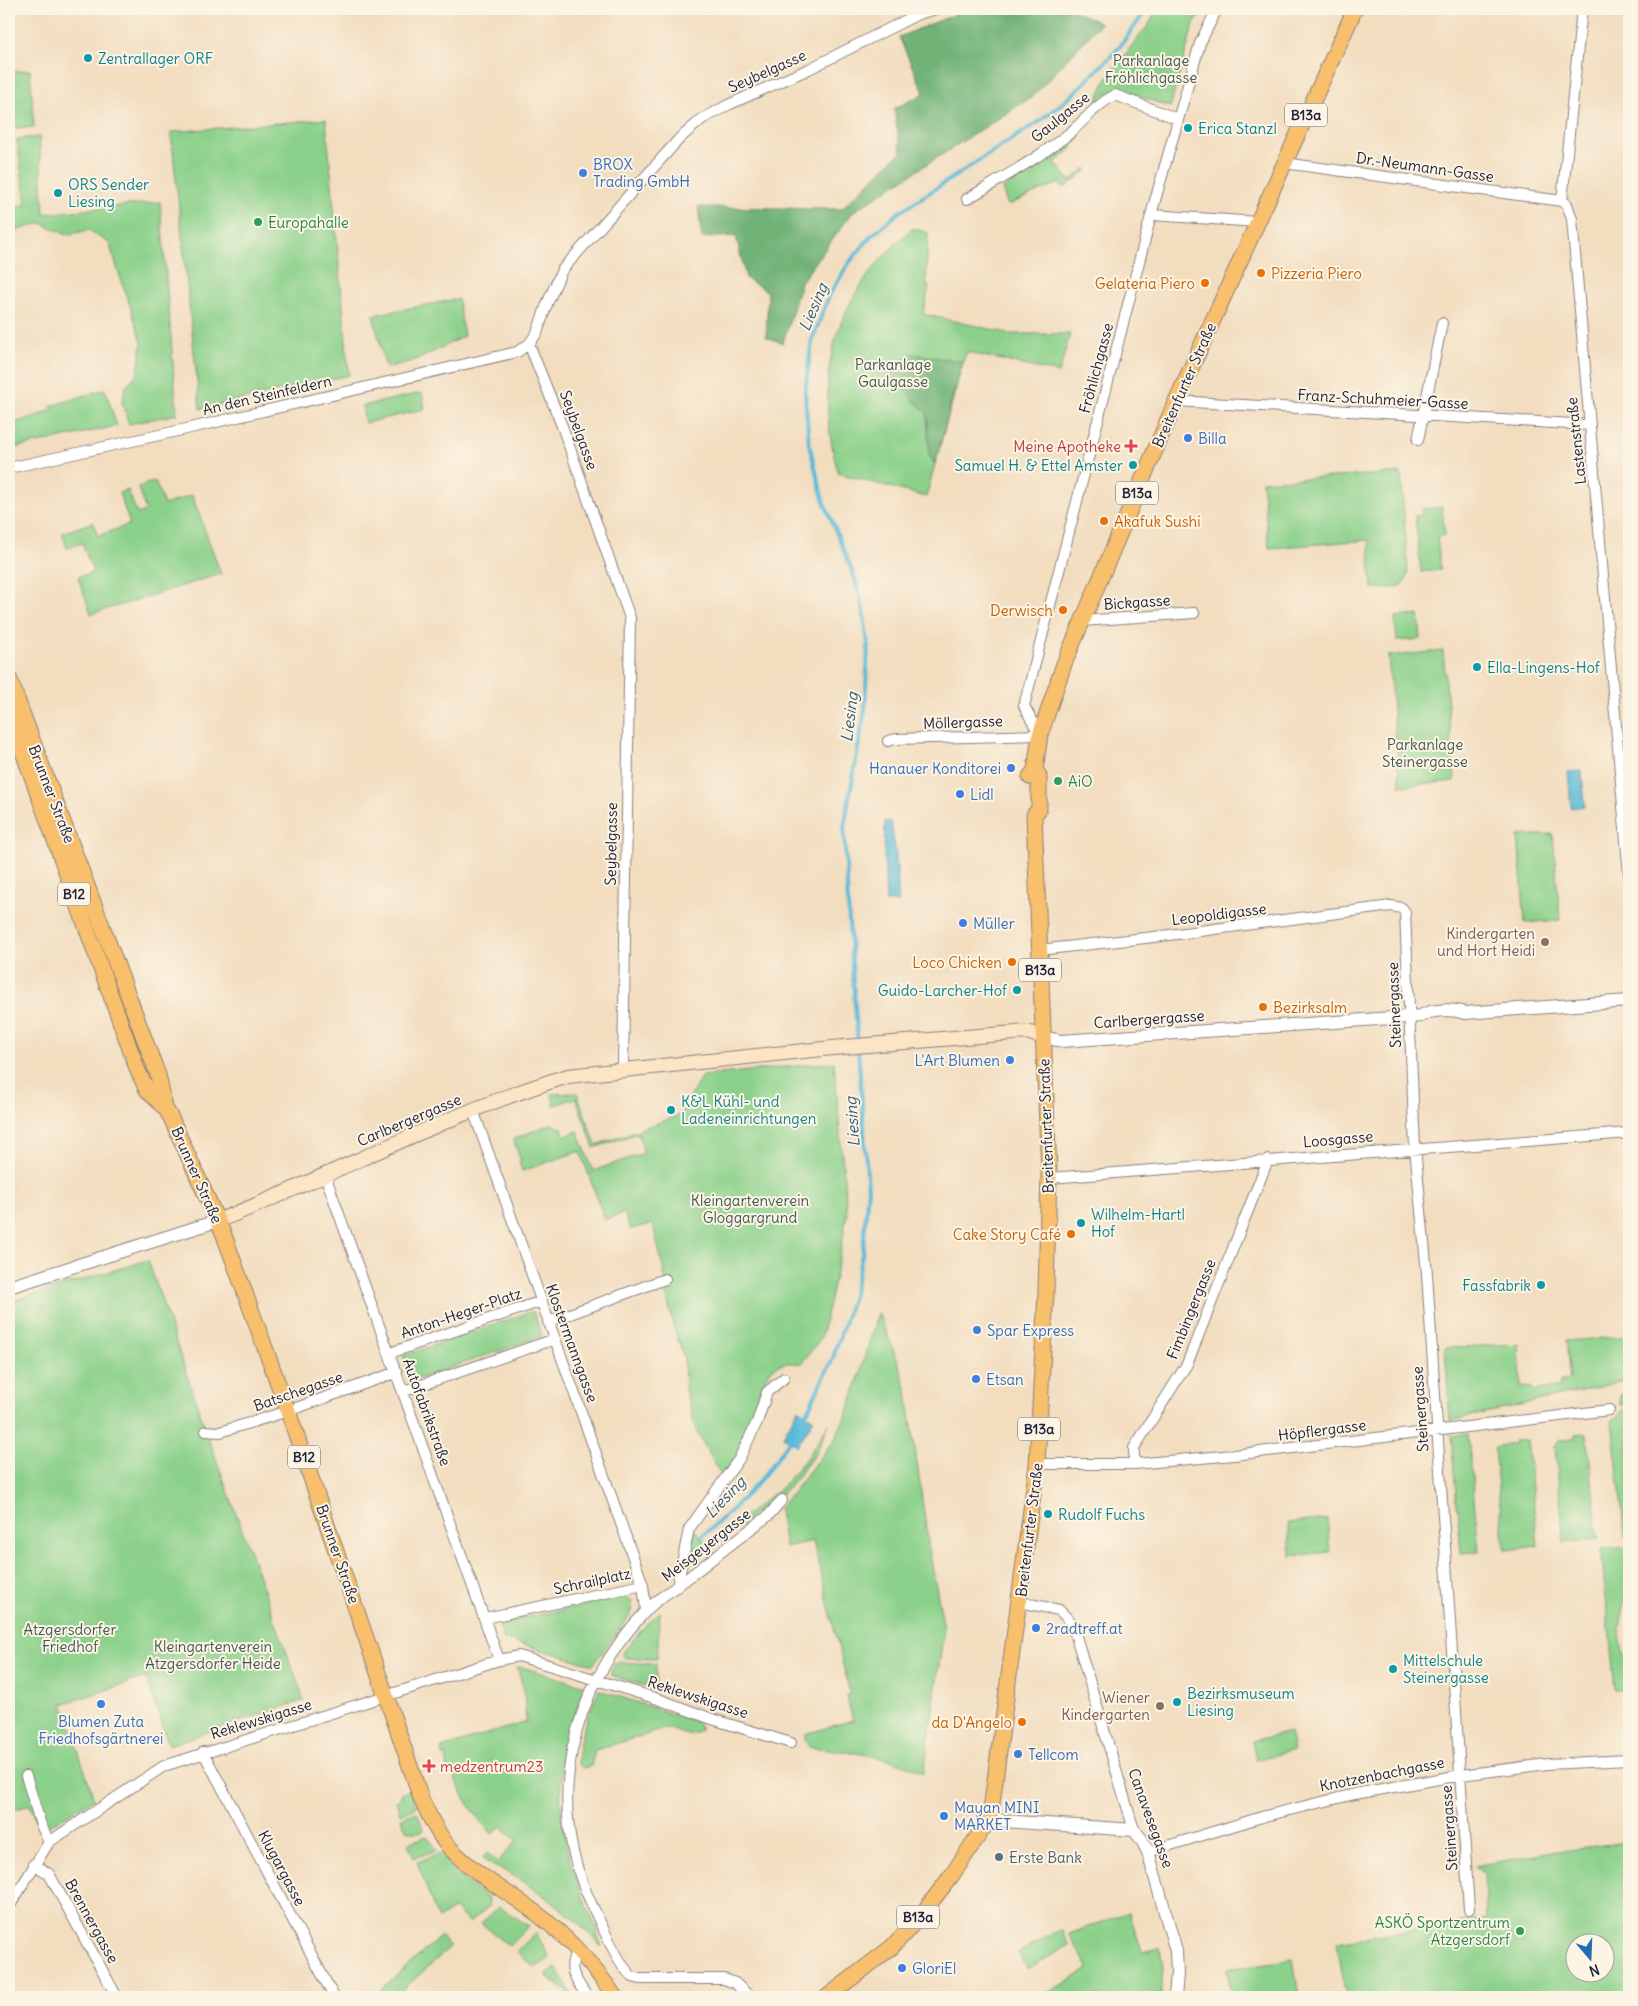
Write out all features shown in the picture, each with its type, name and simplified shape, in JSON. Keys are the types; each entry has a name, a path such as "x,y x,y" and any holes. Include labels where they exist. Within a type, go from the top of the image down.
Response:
{"main road":[{"name":"Breitenfurter Straße","path":"827,1997 892,1947 946,1882 990,1818 1037,1464 1046,1292 1050,1178 1034,816 1039,809 1039,776 1035,770 1040,735 1064,664 1176,401 1355,9"},
{"name":"Brunner Straße","path":"9,678 158,1075 165,1108 178,1132 224,1235 288,1411 422,1801 449,1847 480,1874 540,1916 577,1950 606,1983 615,1997"},
{"name":"Brunner Straße","path":"9,712 138,1071 147,1090 165,1108"},
{"name":"Carlbergergasse","path":"217,1221 473,1110 568,1076 623,1069 714,1062 838,1047 1027,1032 1043,1036"}],"street":[{"name":"Seybelgasse","path":"623,1069 630,618 562,426 529,344 537,333 562,270 679,139 702,120 728,105 809,69 918,14 936,9"},
{"name":"Fröhlichgasse","path":"1040,735 1024,706 1178,120 1200,43 1217,9"},
{"path":"1562,201 1582,9"},
{"name":"Gaulgasse","path":"967,199 1023,165 1070,132 1103,101 1115,95 1178,120"},
{"name":"Dr.-Neumann-Gasse","path":"1284,163 1562,201"},
{"name":"Lastenstraße","path":"1562,201 1567,204 1572,219 1629,875"},
{"path":"1152,215 1258,222"},
{"path":"1418,440 1442,323"},
{"name":"An den Steinfeldern","path":"9,468 517,352 529,344"},
{"name":"Franz-Schuhmeier-Gasse","path":"1176,401 1422,417 1589,425"},
{"name":"Bickgasse","path":"1082,621 1194,613"},
{"name":"Möllergasse","path":"888,741 896,739 1040,735"},
{"name":"Leopoldigasse","path":"1039,950 1392,906 1402,908"},
{"name":"Steinergasse","path":"1402,908 1406,918 1407,976 1415,1017 1415,1148 1426,1274 1469,1909"},
{"name":"Carlbergergasse","path":"1043,1036 1061,1041 1415,1017 1426,1013 1453,1011 1465,1013 1629,1001"},
{"name":"Klostermanngasse","path":"473,1110 643,1585"},
{"name":"Loosgasse","path":"1050,1178 1415,1148 1629,1133"},
{"name":"Fimbingergasse","path":"1134,1464 1134,1448 1187,1364 1268,1160"},
{"name":"Autofabrikstraße","path":"325,1174 499,1660"},
{"name":"Carlbergergasse","path":"9,1287 217,1221"},
{"path":"548,1322 665,1279"},
{"name":"Anton-Heger-Platz","path":"390,1353 542,1301"},
{"path":"404,1391 555,1339"},
{"name":"Batschegasse","path":"206,1432 220,1432 288,1411 397,1372"},
{"path":"677,1586 689,1529 739,1459 758,1422 767,1392 784,1378"},
{"name":"Höpflergasse","path":"1037,1464 1134,1464 1234,1455 1609,1410"},
{"name":"Meisgeyergasse","path":"646,1610 768,1516 782,1500"},
{"name":"Schrailplatz","path":"484,1618 643,1585 646,1610"},
{"name":"Canavesegasse","path":"1020,1602 1059,1610 1072,1622 1134,1830 1148,1852 1176,1951 1175,1997"},
{"path":"646,1610 607,1659 595,1680 572,1743 568,1774 567,1819 571,1842 582,1881 608,1940 633,1977 641,1979 724,1979 734,1983 750,1997"},
{"path":"499,1660 519,1656 595,1680"},
{"name":"Reklewskigasse","path":"9,1904 49,1842 164,1766 203,1752 499,1660"},
{"name":"Reklewskigasse","path":"595,1680 791,1743"},
{"name":"Klugargasse","path":"203,1752 334,1997"},
{"name":"Knotzenbachgasse","path":"1148,1852 1265,1816 1356,1794 1461,1775 1547,1764 1629,1760"},
{"path":"26,1776 40,1825 49,1842"},
{"path":"990,1818 1004,1821 1134,1830"},
{"name":"Brennergasse","path":"34,1864 49,1874 117,1997"},
{"path":"577,1950 572,1961 572,1971 587,1997"}],"green space":[{"path":"981,9 1069,9 1101,23 1032,97 854,211 801,282 783,343 766,337 768,292 746,278 736,236 702,238 698,207 841,209 901,152 894,109 924,93 899,37 963,11"},
{"name":"Parkanlage Fröhlichgasse","path":"1158,9 1203,9 1194,23 1170,107 1116,88 1096,102 1108,76 1147,27"},
{"path":"30,70 34,127 15,128 9,89 9,72"},
{"name":"Europahalle","path":"326,119 349,375 200,409 171,132"},
{"path":"1078,135 1080,139 1071,145 1073,148 1055,162 1070,181 1086,168 1087,170 1066,187 1061,186 1059,183 1008,205 1002,190"},
{"path":"39,137 44,214 160,202 177,414 129,424 122,403 126,387 138,372 142,342 109,243 89,230 67,235 41,223 9,233 9,210 26,204 17,139"},
{"name":"Parkanlage Gaulgasse","path":"913,228 928,233 926,285 929,286 923,314 1011,334 1070,334 1059,373 966,352 926,497 838,473 830,436 828,402 829,369 836,338 847,309 864,281 886,254"},
{"path":"458,299 464,336 419,359 386,368 373,315"},
{"path":"912,354 962,361 935,464 929,455 927,413 883,371"},
{"path":"105,389 117,426 9,449 9,425 52,410 51,406"},
{"path":"422,393 425,409 365,423 362,406"},
{"path":"1401,473 1408,573 1404,583 1399,586 1394,588 1372,588 1369,540 1269,548 1262,481"},
{"path":"155,481 164,505 192,495 221,574 91,614 78,577 93,572 82,543 67,548 62,533 93,522 98,536 130,524 119,493 128,490 137,514 146,511 138,487"},
{"path":"1442,507 1445,535 1437,537 1441,570 1421,572 1415,516 1422,515 1422,509"},
{"path":"1419,615 1421,639 1397,641 1395,617"},
{"name":"Parkanlage Steinergasse","path":"1443,651 1455,781 1400,786 1388,656"},
{"path":"1553,834 1560,920 1525,923 1518,836"},
{"name":"Kleingartenverein Gloggargrund","path":"834,1062 847,1214 821,1338 801,1364 778,1365 767,1375 760,1391 756,1415 751,1428 740,1450 722,1477 695,1428 685,1389 684,1358 672,1322 665,1286 667,1286 653,1224 630,1229 624,1213 605,1220 580,1151 522,1171 519,1162 521,1161 513,1139 551,1124 562,1128 565,1136 578,1131 593,1171 644,1153 638,1133 594,1148 576,1098 554,1105 552,1094 577,1093 596,1145 680,1115 702,1076"},
{"name":"Kleingartenverein Atzgersdorfer Heide","path":"148,1260 206,1431 304,1700 169,1745 146,1677 63,1704 94,1799 40,1831 30,1805 9,1811 9,1302"},
{"path":"533,1311 542,1336 412,1381 403,1356"},
{"path":"878,1313 898,1361 907,1391 929,1549 944,1629 924,1773 882,1758 809,1747 805,1740 805,1734 853,1720 846,1695 850,1694 813,1541 785,1547 779,1509 835,1439 850,1406"},
{"path":"1629,1336 1629,1380 1450,1421 1445,1348 1519,1344 1521,1387 1532,1388 1534,1391 1560,1386 1561,1381 1570,1380 1566,1341"},
{"path":"1629,1393 1629,1405 1620,1405 1620,1395"},
{"path":"1629,1409 1629,1536 1625,1537 1612,1421 1620,1415 1622,1410"},
{"path":"829,1424 816,1453 788,1488 691,1564 687,1559 694,1529 709,1545 783,1486 808,1456"},
{"path":"1587,1433 1598,1539 1564,1543 1555,1447 1559,1440 1575,1439 1575,1434"},
{"path":"1468,1434 1479,1552 1461,1553 1451,1436"},
{"path":"1527,1440 1538,1546 1505,1550 1494,1449 1499,1446 1514,1444 1513,1441"},
{"path":"1327,1519 1330,1552 1291,1556 1288,1523"},
{"path":"1629,1547 1629,1600 1623,1602 1620,1634 1624,1660 1629,1660 1629,1689 1615,1690 1601,1549"},
{"path":"624,1597 632,1602 632,1612 593,1665 504,1639 498,1623"},
{"path":"660,1612 657,1659 625,1658 624,1651 644,1627"},
{"path":"620,1662 656,1664 656,1686 652,1688 611,1675 614,1665"},
{"path":"517,1667 585,1686 565,1745 561,1794 562,1817 571,1863 578,1885 598,1930 597,1935 601,1946 571,1917 548,1899 482,1858 487,1853 497,1862 517,1841 501,1826 492,1834 464,1797 452,1771 448,1771 446,1755 443,1756 441,1748 526,1722 524,1689"},
{"path":"599,1690 697,1722 701,1729 693,1734 689,1734 665,1729 595,1750 591,1766 583,1768 578,1764 579,1745 584,1726"},
{"path":"1290,1732 1294,1750 1256,1760 1252,1741"},
{"path":"410,1790 416,1808 400,1814 396,1801 400,1800 401,1794"},
{"path":"417,1812 424,1830 415,1833 406,1830 401,1818"},
{"path":"427,1836 437,1850 414,1858 408,1843"},
{"name":"ASKÖ Sportzentrum Atzgersdorf","path":"1629,1842 1629,1997 1346,1997 1337,1942 1486,1919 1484,1874 1474,1866 1570,1849"},
{"path":"440,1853 457,1875 489,1899 488,1907 469,1923 455,1908 438,1919 417,1862"},
{"path":"499,1907 529,1926 509,1946 481,1923"},
{"path":"1129,1912 1142,1952 1160,1948 1163,1967 1161,1997 1040,1997 1089,1969 1069,1934"},
{"path":"1061,1929 1070,1945 1027,1969 1018,1953"},
{"path":"536,1933 550,1958 535,1968 516,1952"},
{"path":"441,1936 450,1947 395,1997 373,1997"},
{"path":"1293,1959 1299,1997 1231,1997 1227,1969"},
{"path":"556,1968 574,1997 545,1975"}],"water":[{"path":"1582,771 1585,806 1571,808 1568,772"},
{"path":"885,821 891,822 896,855 899,902 886,902"},
{"path":"798,1409 814,1419 797,1446 783,1436"}],"waterway":[{"name":"Liesing","path":"804,1418 832,1361 853,1296 863,1250 868,1188 844,827 865,710 868,644 863,609 854,576 823,499 809,444 805,392 812,340 830,294 849,263 871,236 898,213 1040,121 1070,97 1117,50 1147,9"},
{"name":"Liesing","path":"701,1537 751,1490 773,1464 792,1436"}],"place":[{"name":"Zentrallager ORF","path":"88,58"},
{"name":"Erica Stanzl","path":"1188,128"},
{"name":"BROX Trading GmbH","path":"583,173"},
{"name":"ORS Sender Liesing","path":"58,193"},
{"name":"Europahalle","path":"258,222"},
{"name":"Pizzeria Piero","path":"1261,273"},
{"name":"Gelateria Piero","path":"1205,283"},
{"name":"Billa","path":"1188,438"},
{"name":"Meine Apotheke","path":"1131,446"},
{"name":"Samuel H. & Ettel Amster","path":"1133,465"},
{"name":"Akafuk Sushi","path":"1104,521"},
{"name":"Derwisch","path":"1063,610"},
{"name":"Ella-Lingens-Hof","path":"1477,667"},
{"name":"Hanauer Konditorei","path":"1011,768"},
{"name":"AiO","path":"1058,781"},
{"name":"Lidl","path":"960,794"},
{"name":"Müller","path":"963,923"},
{"name":"Kindergarten und Hort Heidi","path":"1545,942"},
{"name":"Loco Chicken","path":"1012,962"},
{"name":"Guido-Larcher-Hof","path":"1017,990"},
{"name":"Bezirksalm","path":"1263,1007"},
{"name":"L'Art Blumen","path":"1010,1060"},
{"name":"K&L Kühl- und Ladeneinrichtungen","path":"671,1110"},
{"name":"Wilhelm-Hartl Hof","path":"1081,1223"},
{"name":"Cake Story Café","path":"1071,1234"},
{"name":"Fassfabrik","path":"1541,1285"},
{"name":"Spar Express","path":"977,1330"},
{"name":"Etsan","path":"976,1379"},
{"name":"Rudolf Fuchs","path":"1048,1514"},
{"name":"2radtreff.at","path":"1036,1628"},
{"name":"Mittelschule Steinergasse","path":"1393,1669"},
{"name":"Bezirksmuseum Liesing","path":"1177,1702"},
{"name":"Blumen Zuta Friedhofsgärtnerei","path":"101,1704"},
{"name":"Wiener Kindergarten","path":"1160,1706"},
{"name":"da D'Angelo","path":"1022,1722"},
{"name":"Tellcom","path":"1018,1754"},
{"name":"medzentrum23","path":"429,1766"},
{"name":"Mayan MINI MARKET","path":"944,1816"},
{"name":"Erste Bank","path":"999,1857"},
{"name":"ASKÖ Sportzentrum Atzgersdorf","path":"1520,1931"},
{"name":"GloriEl","path":"902,1968"}],"park label":[{"name":"Atzgersdorfer Friedhof","path":"70,1638"}]}
